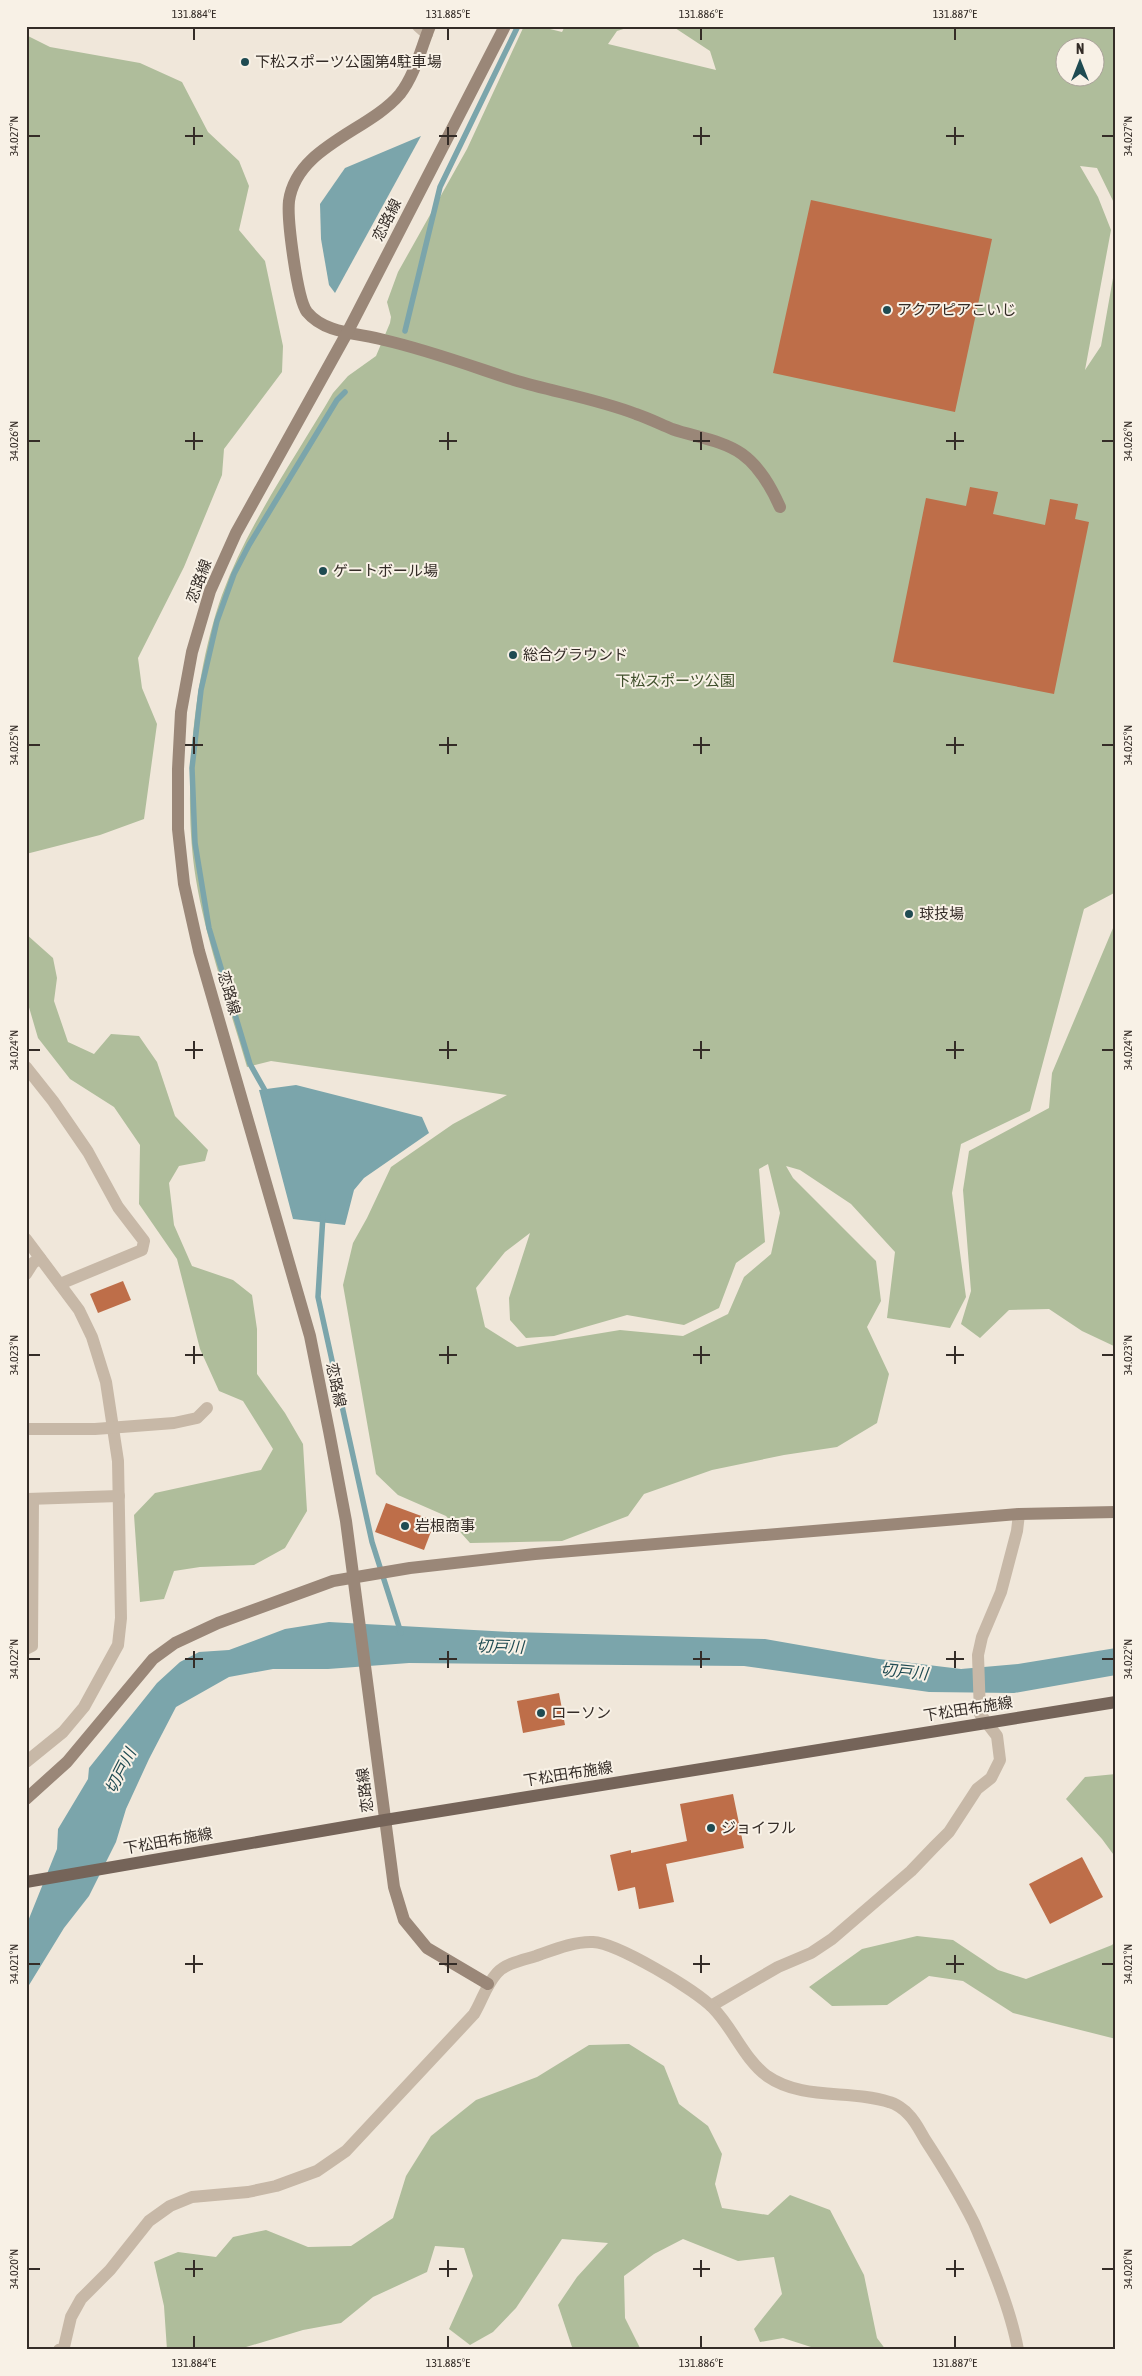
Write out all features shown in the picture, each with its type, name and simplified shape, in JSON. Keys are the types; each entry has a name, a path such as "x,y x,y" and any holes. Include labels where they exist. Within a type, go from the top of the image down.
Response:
{"main road":[{"name":"下松田布施線","path":"28,1882 385,1820 1116,1702"}],"street":[{"name":"恋路線","path":"488,1984 427,1948 404,1920 394,1887 368,1676 352,1577 346,1520 310,1336 200,951 184,884 178,812 178,769 181,712 192,652 210,591 236,533 347,333 504,26"},
{"path":"425,29 414,69 399,94 312,160 296,182 289,201 289,226 300,293 306,311 317,321 347,333 384,339 537,387 635,413 672,428 726,445 743,455 770,484 780,507"},
{"path":"26,1068 53,1101 88,1152 118,1207 144,1241 142,1250 60,1284"},
{"path":"26,1239 80,1310 92,1337 106,1382 118,1461 121,1618 118,1645 84,1707 63,1732 26,1762"},
{"path":"26,1274 32,1263 40,1258"},
{"path":"26,1429 95,1429 182,1421 197,1418 207,1408"},
{"path":"26,1649 32,1646 30,1499 119,1496"},
{"path":"26,1799 67,1762 153,1659 175,1643 218,1624 289,1597 352,1577 534,1554 1019,1514 1116,1512"},
{"path":"711,2006 778,1966 811,1953 832,1938 911,1871 948,1832 978,1789 991,1778 1000,1760 997,1736 980,1714 978,1655 982,1637 1001,1592 1017,1532 1019,1514"},
{"path":"60,2350 64,2347 71,2317 81,2299 110,2270 149,2221 170,2206 192,2198 248,2192 276,2186 317,2171 346,2151 474,2014 481,2003 488,1984 498,1972 510,1964 557,1949 592,1942 608,1944 628,1953 711,2006 729,2025 749,2057 767,2075 785,2085 811,2092 891,2102 909,2114 938,2160 973,2223 1006,2307 1018,2350"}],"green space":[{"name":"下松スポーツ公園","path":"524,26 538,26 562,32 565,26 633,26 617,31 608,44 716,70 710,51 672,26 1116,26 1116,207 1097,168 1080,166 1098,197 1111,230 1085,370 1101,346 1116,261 1116,892 1084,909 1030,1111 961,1144 952,1193 966,1297 950,1328 887,1318 895,1252 851,1204 800,1170 786,1166 793,1178 876,1261 881,1301 867,1327 889,1374 877,1423 837,1447 784,1455 712,1470 644,1494 628,1516 562,1541 470,1543 446,1516 398,1495 376,1474 343,1285 353,1243 391,1167 453,1124 507,1095 271,1061 247,1067 222,986 200,902 195,875 190,818 190,786 195,720 205,654 222,595 245,543 259,517 333,393 348,376 376,356 390,323 391,317 387,302 398,272 467,149","holes":["768,1164 780,1213 771,1254 744,1277 728,1314 683,1336 620,1330 517,1347 485,1327 476,1288 505,1252 530,1233 509,1298 510,1320 526,1338 554,1336 627,1315 684,1325 719,1308 736,1263 765,1242 759,1169"]},
{"path":"26,35 50,47 140,63 182,82 208,132 239,161 249,186 239,230 265,261 283,346 282,372 224,449 222,475 184,567 138,658 142,688 157,724 144,819 100,835 26,854"},
{"path":"1116,921 1116,1347 1082,1331 1049,1309 1009,1310 980,1338 961,1324 971,1291 963,1190 969,1151 1049,1108 1052,1073"},
{"path":"26,934 53,958 57,978 54,1001 68,1042 94,1054 111,1034 139,1036 157,1062 175,1116 208,1150 205,1161 179,1166 169,1183 174,1225 192,1266 233,1280 252,1295 257,1329 257,1374 285,1413 303,1444 307,1511 285,1548 254,1565 200,1567 174,1571 164,1599 140,1602 134,1515 155,1493 261,1470 273,1449 243,1401 219,1391 200,1349 177,1259 139,1204 140,1145 114,1107 70,1079 38,1038 26,997"},
{"path":"1116,1774 1116,1858 1102,1839 1066,1799 1085,1777"},
{"path":"917,1936 953,1940 998,1970 1026,1979 1112,1945 1116,1941 1116,2039 1013,2013 963,1981 929,1976 887,2005 832,2006 809,1987 862,1949"},
{"path":"629,2044 664,2066 679,2104 708,2126 722,2154 715,2184 722,2208 768,2215 790,2195 830,2210 864,2275 877,2338 886,2350 811,2350 811,2347 783,2338 760,2342 754,2329 782,2294 774,2257 738,2261 683,2239 654,2254 624,2276 625,2318 641,2350 573,2350 558,2305 577,2277 608,2243 562,2239 516,2308 493,2332 470,2345 449,2329 473,2276 464,2248 435,2246 427,2272 373,2297 341,2323 303,2330 236,2350 167,2350 164,2306 154,2262 178,2252 216,2257 233,2237 266,2230 308,2247 351,2246 393,2218 406,2176 431,2136 476,2100 537,2077 589,2045"}],"water":[{"path":"421,136 335,293 329,285 321,239 320,204 345,168"},
{"path":"296,1085 422,1117 429,1133 364,1178 354,1190 345,1225 293,1219 259,1090"},
{"name":"切戸川","path":"329,1622 512,1632 765,1639 879,1659 961,1669 1018,1664 1116,1648 1116,1675 1014,1693 929,1692 744,1666 409,1663 328,1669 273,1669 229,1677 176,1707 149,1759 126,1809 116,1842 89,1896 64,1928 26,1990 26,1926 57,1849 58,1829 88,1779 89,1768 157,1683 180,1662 199,1652 229,1650 285,1629"}],"building":[{"path":"811,200 992,239 955,412 773,373"},
{"path":"970,487 998,492 993,514 1045,525 1050,499 1078,504 1075,519 1089,522 1054,694 893,662 926,498 966,506"},
{"path":"123,1281 131,1300 98,1313 90,1294"},
{"name":"岩根商事","path":"386,1503 435,1521 424,1550 375,1532"},
{"path":"559,1693 565,1725 523,1733 517,1701"},
{"path":"733,1794 744,1848 666,1864 674,1902 639,1909 635,1887 618,1891 610,1855 631,1850 631,1853 687,1841 680,1804"},
{"path":"1082,1857 1103,1897 1050,1924 1029,1884"}],"waterway":[{"path":"405,331 440,187 518,26"},
{"path":"267,1094 250,1064 209,928 195,843 192,768 201,690 217,621 234,574 249,545 337,400 345,392"},
{"path":"323,1215 318,1297 372,1542 401,1633"}],"place":[{"name":"下松スポーツ公園第4駐車場","path":"245,62"},
{"name":"アクアピアこいじ","path":"887,310"},
{"name":"ゲートボール場","path":"323,571"},
{"name":"総合グラウンド","path":"513,655"},
{"name":"球技場","path":"909,914"},
{"name":"岩根商事","path":"405,1526"},
{"name":"ローソン","path":"541,1713"},
{"name":"ジョイフル","path":"711,1828"}]}
